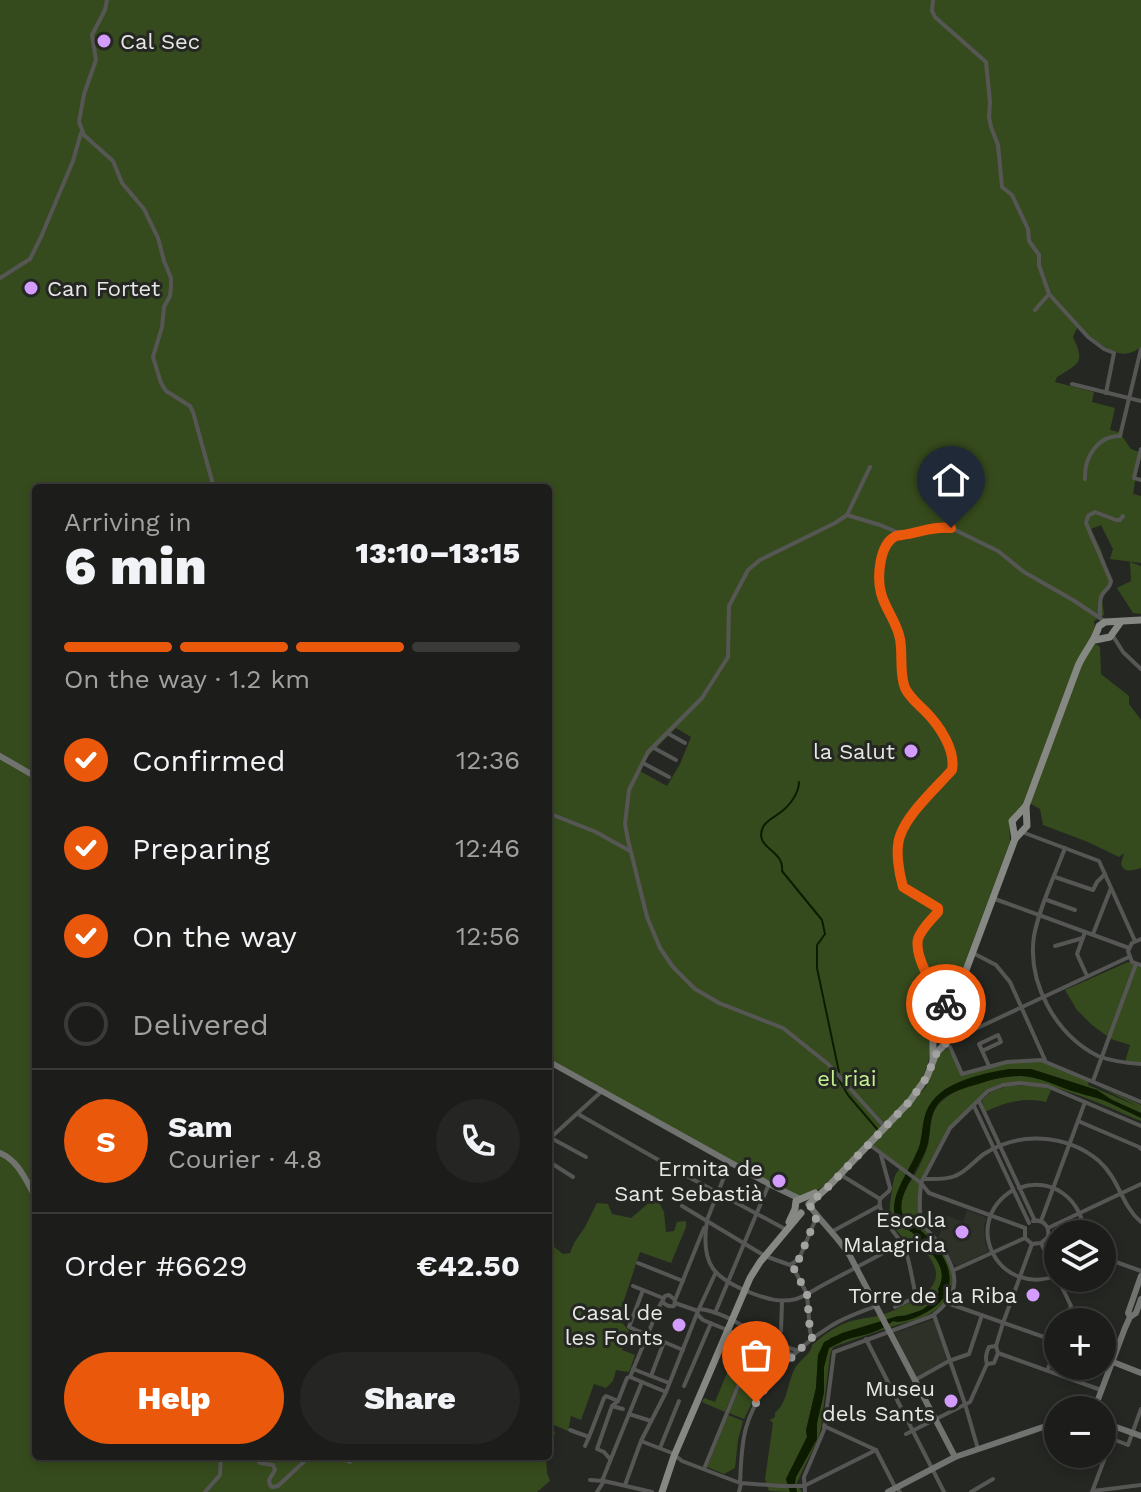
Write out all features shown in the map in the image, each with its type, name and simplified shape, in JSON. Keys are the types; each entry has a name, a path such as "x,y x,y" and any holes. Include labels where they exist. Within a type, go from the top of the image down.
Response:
{"main road":[{"path":"662,1492 674,1456 753,1272 788,1229 802,1205 828,1187 870,1145 883,1125 917,1093 945,1042 947,1021 992,898 1017,833 1027,828 1024,820 1026,806 1083,654 1105,628 1141,620"},
{"path":"0,756 32,775"},
{"path":"1017,833 1012,821 1024,820"},
{"path":"933,1060 934,1038 947,1021"},
{"path":"934,1038 942,1033 945,1042"},
{"path":"934,1038 935,1046 945,1042"},
{"path":"552,1063 786,1193 833,1231 856,1268 955,1457"},
{"path":"0,1153 16,1164 32,1191"},
{"path":"1130,1317 1128,1313 1141,1274"},
{"path":"1116,1350 1141,1299"},
{"path":"1116,1364 1141,1373"},
{"path":"1100,1396 1106,1380"},
{"path":"888,1492 899,1490 955,1457 1044,1427"},
{"path":"1116,1427 1141,1436"}],"street":[{"path":"107,0 92,35 96,60 88,80 79,122 88,140 113,161 122,183 144,209 161,245 171,287 153,357 156,371 164,388 190,406 213,484"},
{"path":"933,0 935,17 986,62 989,117 998,145 1002,187 1012,195 1028,229 1029,241 1039,255 1039,265 1049,294 1088,337 1114,353 1106,393"},
{"path":"0,278 30,259 73,161 82,131"},
{"path":"1035,310 1049,294"},
{"path":"1085,479 1088,456 1106,439 1120,436 1141,349"},
{"path":"1072,384 1141,401"},
{"path":"1141,453 1134,478 1141,480"},
{"path":"870,467 847,515 760,560 748,570 729,606 729,653 726,662 707,692 648,752 629,790 625,814 628,840 647,917 660,948 673,967 695,989 719,1003 783,1028 828,1064 883,1125"},
{"path":"1105,628 1100,608 1102,595 1110,586 1110,578 1086,523 1088,516 1095,512 1116,520 1123,516"},
{"path":"847,515 904,535"},
{"path":"951,1009 934,990 925,973 918,944 919,936 938,908 903,887 899,855 900,834 913,814 954,767 947,741 927,713 913,701 903,682 900,640 881,592 883,554 888,543 895,537 929,529 951,528 998,551 1024,572 1093,614 1138,667 1141,658"},
{"path":"1093,614 1100,608"},
{"path":"1093,614 1105,628"},
{"path":"668,734 685,743"},
{"path":"653,748 676,760"},
{"path":"643,763 669,777"},
{"path":"552,815 596,832 632,852"},
{"path":"1024,820 1037,837"},
{"path":"1017,833 1037,837 1099,861 1138,940 1129,948 1129,957"},
{"path":"1065,848 1034,938 1036,977 1043,997 1069,1034 1102,1058 1141,1064"},
{"path":"1055,877 1093,890 1105,874"},
{"path":"1093,934 1111,888"},
{"path":"992,898 1041,915 1084,935"},
{"path":"1046,900 1075,910"},
{"path":"1055,946 1093,934 1129,948"},
{"path":"1084,935 1077,954 1087,976"},
{"path":"973,953 996,965 1010,982 1045,1060"},
{"path":"1129,957 945,1042 962,1074 1022,1060 1045,1060 1141,1102"},
{"path":"1093,1081 1139,964 1129,957"},
{"path":"982,1051 1001,1042 998,1035 979,1043 982,1051 989,1066"},
{"path":"802,1488 824,1426 833,1354 934,1315 947,1302 955,1281 954,1270 944,1251 922,1223 920,1203 922,1181 950,1128 991,1089 1019,1083 1047,1086 1141,1126"},
{"path":"552,1136 602,1091"},
{"path":"979,1101 996,1147"},
{"path":"954,1270 1025,1238 1053,1188 1085,1102"},
{"path":"974,1106 1032,1223"},
{"path":"578,1114 676,1170"},
{"path":"1078,1121 1141,1149"},
{"path":"922,1181 955,1176 977,1158 1017,1140 1037,1138 1070,1144 1098,1160 1112,1175 1131,1212 1141,1222"},
{"path":"552,1140 586,1157"},
{"path":"870,1145 922,1181 929,1193 991,1216 1044,1227"},
{"path":"880,1153 890,1187 880,1199 879,1206 904,1248 916,1297 895,1307"},
{"path":"633,1286 663,1300 668,1306 674,1306 730,1162"},
{"path":"552,1164 573,1177"},
{"path":"683,1174 788,1229"},
{"path":"840,1175 880,1199"},
{"path":"715,1313 769,1184"},
{"path":"1065,1220 1141,1184"},
{"path":"1044,1279 1020,1278 1004,1269 992,1253 988,1236 991,1216 1002,1198 1016,1189 1034,1185 1053,1188 1067,1196 1082,1220"},
{"path":"682,1206 743,1244 786,1264 793,1264 799,1259 817,1216"},
{"path":"833,1231 879,1206"},
{"path":"707,1221 705,1249 716,1272 727,1282 782,1302 807,1294 899,1242"},
{"path":"1025,1238 1032,1244 1044,1240"},
{"path":"1041,1243 1044,1249"},
{"path":"987,1364 994,1363 998,1353 996,1346 1003,1323 1032,1244"},
{"path":"638,1263 683,1281"},
{"path":"1116,1263 1141,1274"},
{"path":"793,1264 807,1294 812,1338"},
{"path":"625,1485 641,1441 666,1392 716,1272"},
{"path":"643,1290 629,1327 683,1350"},
{"path":"610,1459 597,1449 612,1406 618,1401 630,1377 659,1307 669,1295 675,1302 698,1311 715,1313 758,1338 796,1353"},
{"path":"776,1342 781,1331 782,1302"},
{"path":"947,1302 1044,1337"},
{"path":"739,1492 743,1440 750,1415 766,1387 812,1338 848,1317 876,1306"},
{"path":"698,1311 701,1319 727,1330 776,1342 796,1353"},
{"path":"934,1315 978,1449"},
{"path":"915,1380 969,1354 982,1315"},
{"path":"684,1386 711,1323"},
{"path":"703,1470 758,1338"},
{"path":"866,1339 944,1492"},
{"path":"651,1376 664,1342"},
{"path":"906,1434 973,1398 987,1364 989,1347 996,1346"},
{"path":"998,1353 1044,1369"},
{"path":"633,1369 669,1383"},
{"path":"630,1377 666,1392"},
{"path":"1075,1380 1103,1390"},
{"path":"597,1492 642,1382"},
{"path":"585,1446 604,1398 618,1401"},
{"path":"660,1448 679,1401"},
{"path":"612,1406 623,1409"},
{"path":"1116,1440 1128,1445 1141,1409"},
{"path":"629,1414 651,1421"},
{"path":"824,1426 876,1450 899,1490"},
{"path":"570,1430 589,1437"},
{"path":"641,1441 740,1484 802,1488 876,1450"},
{"path":"205,1492 220,1475 221,1460"},
{"path":"257,1460 273,1465 275,1470 269,1480 272,1487 278,1486 306,1460"},
{"path":"346,1460 350,1462"},
{"path":"1102,1468 1093,1492 1139,1488"},
{"path":"971,1492 993,1479"},
{"path":"590,1480 652,1492"}],"shaded area":[{"path":"1009,1069 1031,1069 1097,1090 1141,1113 1141,1118 1103,1100 1044,1080 1021,1076 968,1087 940,1102 932,1116 927,1146 905,1190 901,1206 905,1219 929,1239 944,1260 949,1282 947,1293 939,1303 919,1316 893,1321 829,1348 824,1367 824,1392 817,1439 796,1477 797,1492 790,1492 786,1479 807,1437 816,1388 818,1355 824,1342 842,1333 922,1310 939,1292 942,1277 937,1261 916,1236 898,1222 894,1211 899,1188 918,1149 926,1112 940,1093 961,1081"},
{"name":"Escola Malagrida","path":"967,1210 987,1218 984,1225 985,1243 989,1251 957,1266 938,1240 946,1215 963,1222"},
{"path":"935,1319 947,1360 916,1377 894,1333"}],"green space":[{"name":"el riai","path":"0,0 1141,0 1141,347 1129,353 1116,352 1078,326 1073,337 1079,353 1078,362 1057,377 1055,382 1094,392 1092,402 1115,408 1110,430 1123,433 1131,449 1139,452 1141,459 1133,494 1141,496 1141,563 1110,559 1113,549 1101,525 1091,529 1112,582 1102,599 1104,615 1094,621 1095,630 1089,639 1100,647 1101,674 1129,696 1129,704 1141,720 1141,868 1127,870 1121,864 1124,853 1119,857 1043,825 1040,809 1026,801 1009,820 1010,842 944,1019 930,1036 930,1053 920,1081 911,1096 824,1186 812,1193 791,1194 552,1060 552,484 32,484 32,1460 546,1460 550,1481 537,1492 0,1492","holes":["676,728 691,737 667,786 640,771 648,756"]},
{"path":"1130,562 1141,566 1141,614 1133,613 1117,588 1131,581"},
{"path":"1128,962 1141,966 1141,1064 1125,1062 1130,1045 1111,1039 1092,1025 1077,1010 1065,990"},
{"path":"944,1049 951,1052 962,1075 1008,1063 1042,1062 1089,1081 1088,1085 1139,1107 1096,1085 1141,1105 1141,1113 1097,1090 1031,1069 991,1073 945,1089 924,1120 920,1146 906,1174 895,1217 926,1245 940,1266 939,1293 932,1297 937,1300 919,1311 830,1338 818,1355 816,1388 807,1437 786,1479 790,1492 769,1491 765,1479 773,1423 770,1420 784,1400 795,1368 812,1345 844,1324 887,1313 907,1304 929,1290 934,1283 935,1267 931,1259 914,1240 909,1242 895,1229 890,1216 893,1184 902,1167 871,1146 926,1087 938,1055"},
{"path":"1024,1076 1106,1101 1141,1118 1141,1121 1069,1092 1029,1082 1011,1082 990,1090 953,1124 925,1172 918,1196 922,1226 948,1262 952,1272 948,1296 937,1309 922,1317 833,1347 821,1428 818,1439 797,1482 802,1492 797,1492 796,1477 817,1439 824,1392 824,1367 829,1348 893,1321 920,1315 939,1302 947,1292 948,1270 944,1259 928,1237 904,1218 901,1206 927,1148 933,1114 948,1096 972,1084"},
{"path":"1010,1085 1051,1090 1046,1102 1015,1101 985,1112 982,1100 991,1092"},
{"path":"656,1197 664,1212 666,1232 674,1231 677,1222 686,1221 686,1227 671,1263 640,1252 618,1318 629,1331 622,1350 635,1355 629,1372 616,1370 613,1381 606,1388 594,1384 581,1420 571,1416 568,1431 552,1424 552,1245 563,1254 570,1253 597,1203 608,1204 612,1214 631,1218"},
{"path":"769,1346 777,1349 781,1363 757,1393 744,1419 729,1413 742,1382 757,1374"},
{"path":"732,1361 744,1366 725,1412 702,1402 704,1398 715,1402"},
{"path":"728,1415 743,1421 735,1468 724,1474 707,1467"}],"waterway":[{"path":"799,782 792,800 766,823 761,834 765,845 779,858 782,871 822,920 825,934 817,945 817,968 839,1072"},
{"path":"838,1078 877,1129"}],"way so far":[{"path":"756,1403 776,1374 812,1338 807,1294 792,1265 799,1259 817,1216 809,1204 917,1093 935,1055 947,1042 946,1026 951,1009 946,1004"}],"place":[{"name":"Cal Sec","path":"104,41"},
{"name":"Can Fortet","path":"31,288"},
{"name":"la Salut","path":"911,751"},
{"name":"Ermita de Sant Sebastià","path":"779,1181"},
{"name":"Escola Malagrida","path":"962,1232"},
{"name":"Torre de la Riba","path":"1033,1295"},
{"name":"Casal de les Fonts","path":"679,1325"},
{"name":"Museu dels Sants","path":"951,1401"}],"route":[{"path":"946,1004 925,973 918,944 919,936 938,908 903,887 899,841 913,814 954,767 947,741 927,713 913,701 903,682 900,640 881,592 880,578 883,554 895,537 929,529 951,528"}]}
